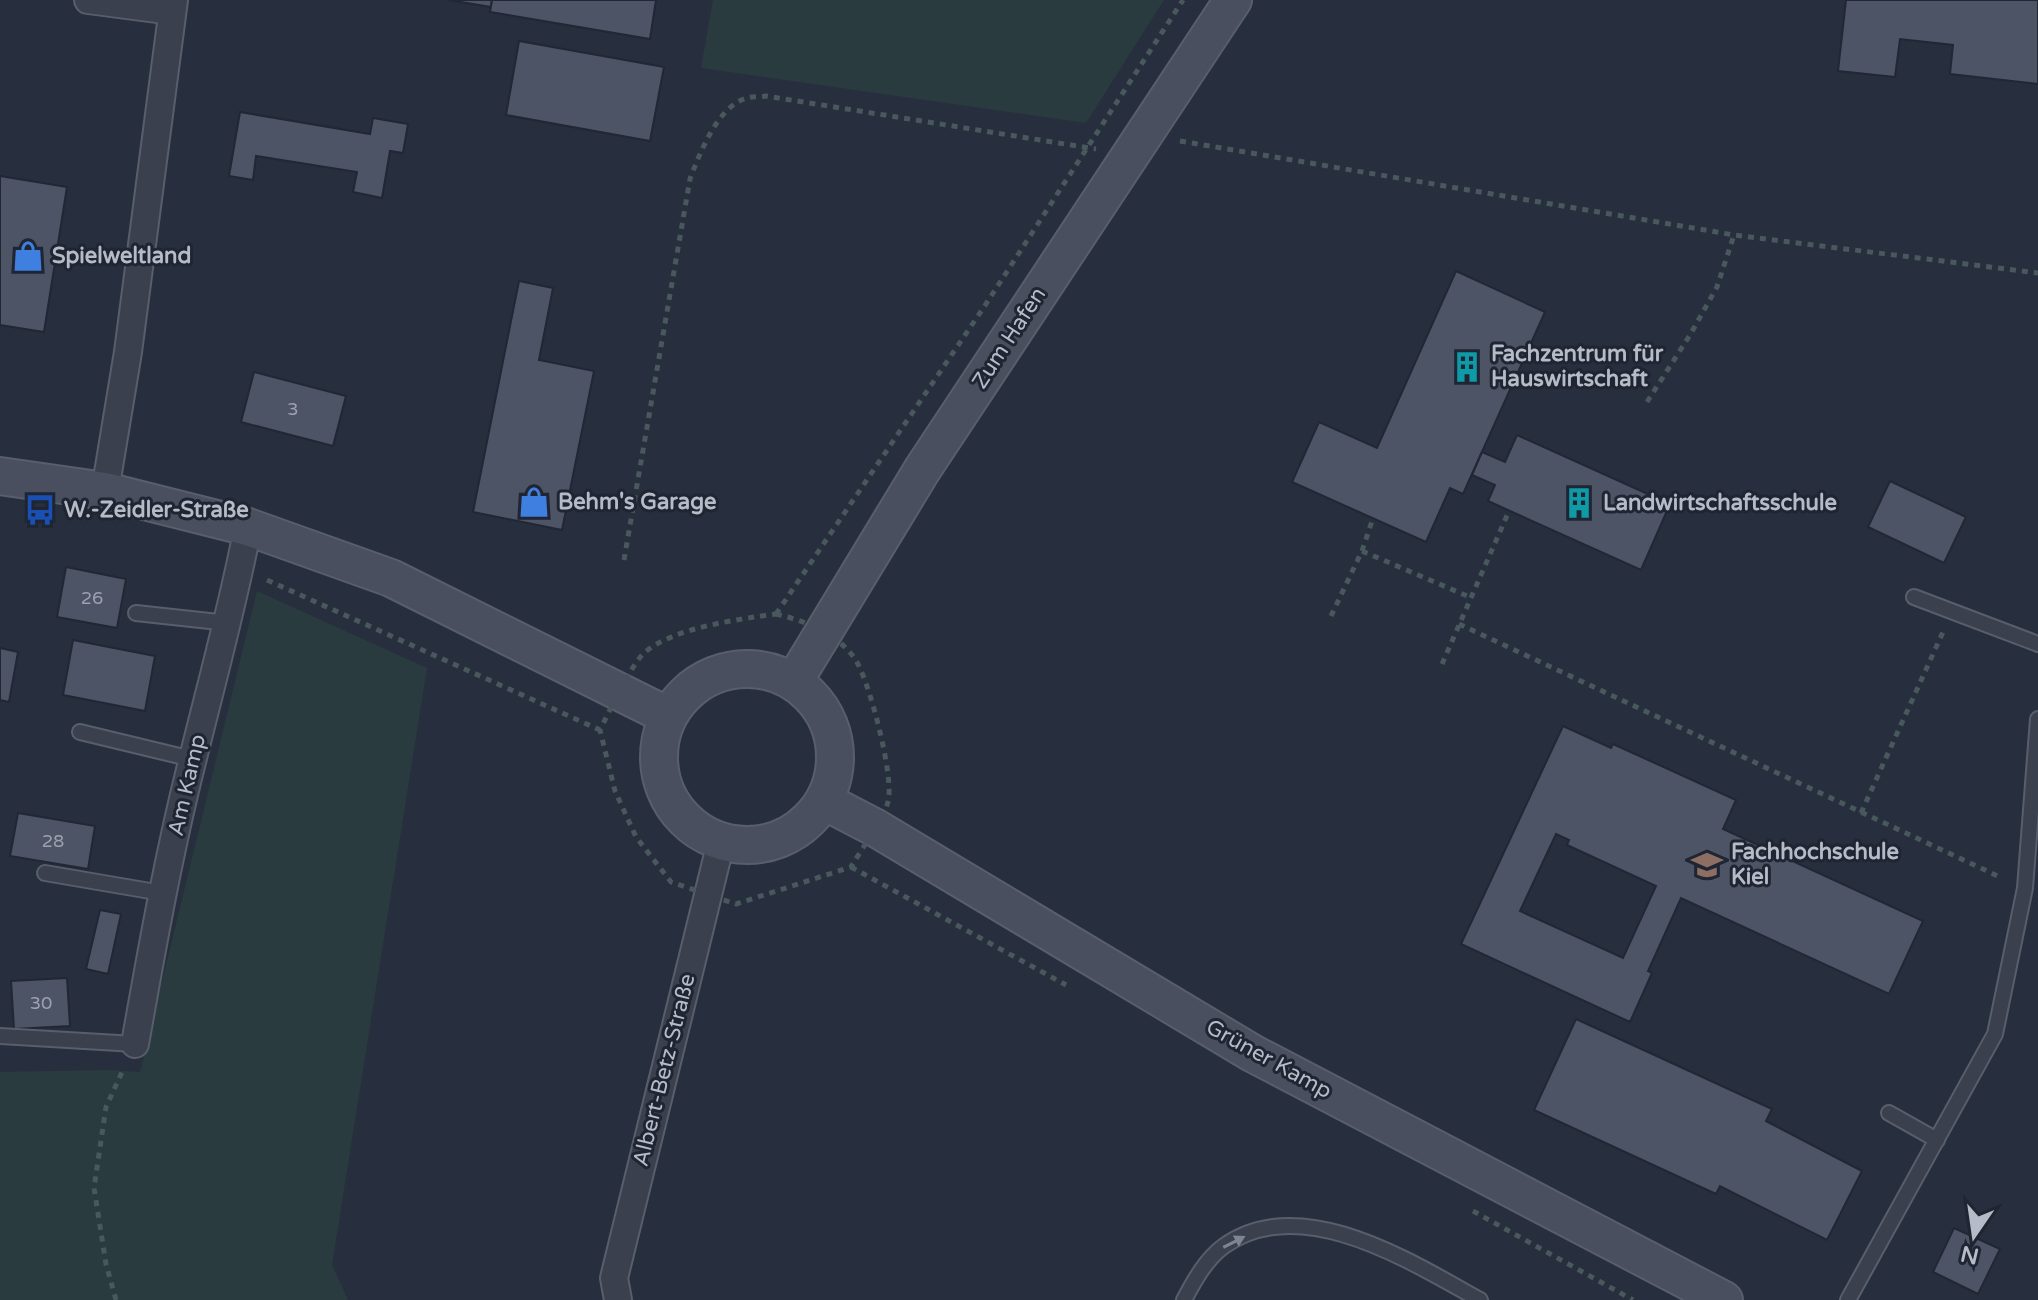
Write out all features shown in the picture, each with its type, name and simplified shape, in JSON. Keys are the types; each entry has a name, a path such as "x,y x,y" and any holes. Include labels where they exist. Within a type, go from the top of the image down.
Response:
{"main road":[{"name":"Zum Hafen","path":"794,681 922,470 1233,0"},
{"path":"0,476 105,491 248,527 391,578 668,716"},
{"path":"739,669 768,670 794,681 814,699 828,721 836,754 834,776 824,801 802,827 773,841 747,845 721,842 690,824 671,802 660,775 659,745 668,716 687,692 711,676 739,669"},
{"name":"Grüner Kamp","path":"824,801 874,827 1252,1053 1724,1300"}],"street":[{"path":"88,0 173,6 128,352 105,491"},
{"name":"Am Kamp","path":"135,1044 162,893 192,759 228,623 248,527"},
{"name":"Albert-Betz-Straße","path":"618,1300 614,1278 721,842"}],"lane":[{"path":"1914,597 2038,644"},
{"path":"136,613 228,623"},
{"path":"1848,1300 1995,1034 2025,888 2038,719"},
{"path":"80,732 192,759"},
{"path":"45,873 162,893"},
{"path":"0,1036 135,1044"},
{"path":"1889,1113 1937,1140"},
{"path":"1184,1300 1197,1274 1224,1246 1261,1229 1297,1225 1329,1229 1415,1265 1480,1300"}],"path":[{"path":"776,614 984,307 1183,0"},
{"path":"624,560 690,179 702,146 723,115 744,98 766,96 1086,147 1136,145 1734,235 2038,273"},
{"path":"1647,402 1717,287 1734,235"},
{"path":"1442,664 1509,511"},
{"path":"1331,616 1362,551 1373,518"},
{"path":"1362,551 1472,598"},
{"path":"240,568 600,730"},
{"path":"1861,813 1952,611"},
{"path":"776,614 825,632 855,658 866,682 884,747 889,800 851,867 736,904 671,882 636,837 615,791 600,730 643,653 668,639 720,622 776,614"},
{"path":"1459,624 2025,888"},
{"path":"116,1300 106,1264 94,1188 106,1107 135,1044"}],"shaded area":[{"path":"713,0 1164,0 1086,123 701,68"},
{"path":"257,591 427,668 332,1265 348,1300 0,1300 0,1072 140,1072"}],"building":[{"path":"449,0 492,0 491,7"},
{"path":"492,0 656,0 650,39 490,12"},
{"path":"1846,0 2038,0 2038,84 1950,74 1953,45 1900,39 1895,77 1838,71"},
{"path":"519,41 664,67 650,141 506,115"},
{"path":"240,112 370,134 373,118 408,124 403,153 390,151 382,198 353,192 357,172 256,156 253,180 229,176"},
{"name":"Spielweltland","path":"0,176 67,187 44,332 0,325"},
{"name":"Fachzentrum für Hauswirtschaft","path":"1456,271 1545,312 1463,494 1450,488 1426,542 1292,482 1319,422 1377,448"},
{"path":"519,281 553,288 539,360 594,371 562,530 473,512"},
{"path":"254,372 346,396 333,446 241,422"},
{"name":"Landwirtschaftsschule","path":"1517,435 1670,504 1641,570 1488,501 1495,485 1472,475 1482,452 1505,462"},
{"path":"1890,481 1966,517 1944,563 1868,527"},
{"path":"66,567 126,579 117,628 57,617"},
{"path":"73,640 155,656 145,711 63,695"},
{"path":"0,648 18,652 9,702 0,700"},
{"name":"Fachhochschule Kiel","path":"1563,726 1611,748 1613,744 1736,800 1723,829 1923,921 1889,994 1681,898 1648,971 1652,973 1630,1022 1461,944","holes":["1556,834 1569,840 1567,845 1656,886 1623,958 1520,911"]},
{"path":"18,813 95,826 88,869 10,856"},
{"path":"100,910 121,914 108,974 86,969"},
{"path":"67,978 70,1026 14,1029 11,981"},
{"path":"1576,1019 1772,1109 1766,1121 1862,1171 1827,1240 1720,1186 1716,1194 1534,1110"},
{"path":"1954,1228 2000,1249 1978,1294 1933,1272"}],"place":[{"name":"Spielweltland","path":"28,256"},
{"name":"Fachzentrum für Hauswirtschaft","path":"1467,367"},
{"name":"Behm's Garage","path":"534,502"},
{"name":"Landwirtschaftsschule","path":"1579,503"},
{"name":"W.-Zeidler-Straße","path":"40,510"},
{"name":"Fachhochschule Kiel","path":"1707,865"}]}
